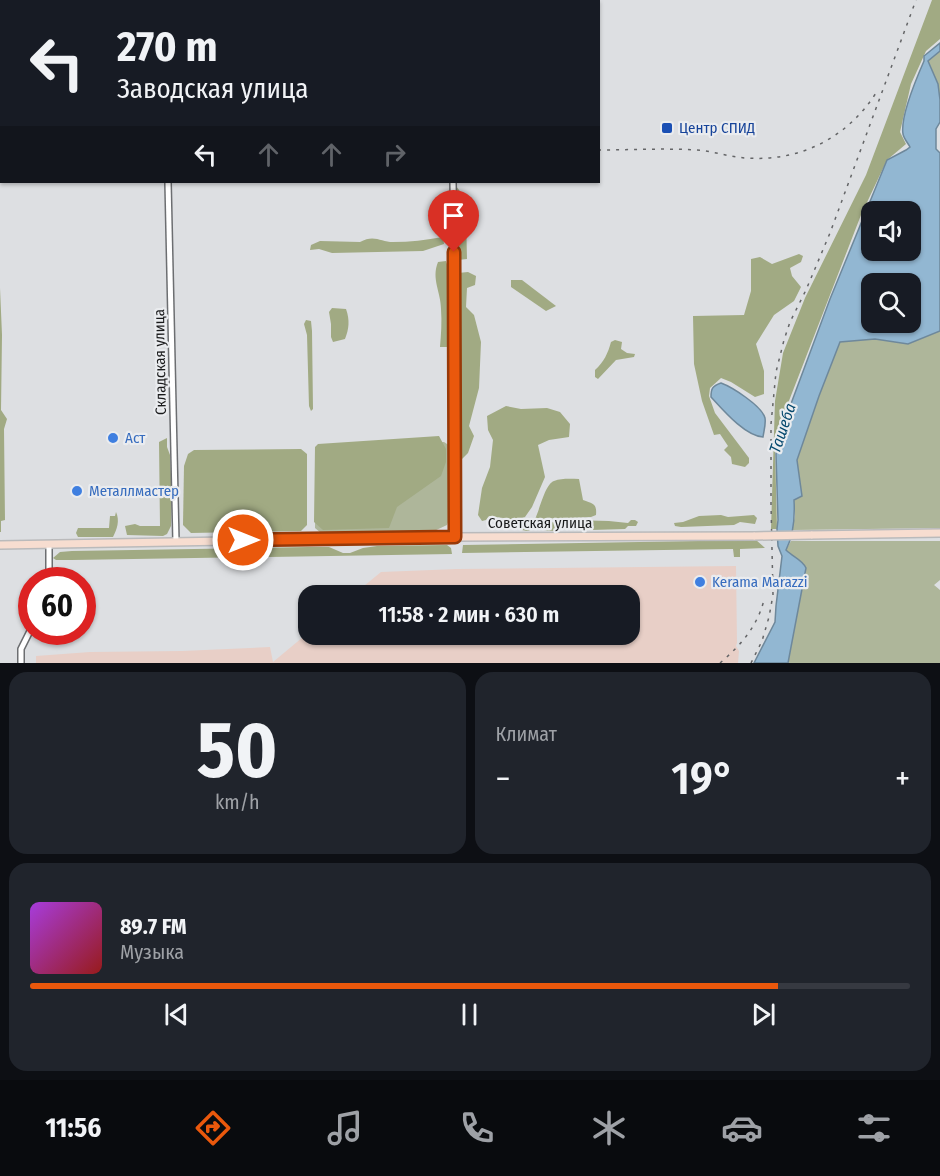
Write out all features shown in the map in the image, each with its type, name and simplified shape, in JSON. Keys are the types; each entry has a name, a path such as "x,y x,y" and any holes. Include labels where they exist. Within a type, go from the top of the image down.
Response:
{"main road":[{"name":"Советская улица","path":"0,545 455,537 940,533"}],"street":[{"name":"Складская улица","path":"168,183 176,542"},
{"path":"453,183 455,537"},
{"path":"49,544 50,567"},
{"path":"21,663 23,645"}],"shaded area":[{"path":"736,566 738,663 36,663 36,656 90,652 270,647 273,662 298,641 298,645 640,645 640,585 365,585 381,572"}],"green space":[{"path":"932,0 940,0 940,39 926,51 911,84 900,132 906,144 887,160 868,201 861,201 861,215 780,424 775,447 777,529 771,529 775,401 783,353 805,298 866,175"},
{"path":"940,51 940,104 938,84 928,61"},
{"path":"456,186 466,197 467,206 467,259 458,260 455,196"},
{"path":"443,237 444,244 423,251 332,253 319,249 310,250 311,245 320,241 360,242 373,238 399,242"},
{"path":"799,254 803,256 801,262 790,268 792,276 801,287 794,301 774,315 756,344 764,371 764,394 755,397 721,378 710,388 709,396 715,413 749,458 749,463 745,467 732,464 731,457 724,450 728,446 720,434 714,435 702,401 694,364 693,316 744,315 751,291 751,259 760,257 772,264"},
{"path":"446,261 450,274 449,339 447,347 440,347 441,303 436,268 438,262"},
{"path":"468,272 476,276 475,285 467,288 466,307 474,315 481,342 479,388 469,426 474,436 468,453 459,462 458,273"},
{"path":"511,280 522,280 556,306 546,311 511,287"},
{"path":"0,288 1,410 7,419 4,429 5,520 1,521 1,532 0,532"},
{"path":"332,308 346,309 348,321 345,339 333,342 329,312"},
{"path":"306,320 311,321 312,331 313,409 311,411 307,335 304,324"},
{"path":"940,331 940,528 792,530 795,516 794,499 802,496 797,460 840,342 875,339 908,344"},
{"path":"615,340 622,342 621,349 635,354 634,357 616,360 598,379 595,377 595,370 605,357 611,342"},
{"path":"506,406 521,409 547,408 560,412 570,424 569,437 549,440 538,445 545,477 525,517 517,520 489,516 482,521 478,515 482,488 490,467 493,440 488,430 487,416"},
{"path":"439,436 446,449 446,462 441,476 397,507 389,528 323,530 314,522 315,447 318,444"},
{"path":"167,438 172,495 171,526 167,534 163,536 127,535 125,526 135,524 160,526 159,442"},
{"path":"444,442 450,446 453,486 452,506 447,525 432,532 321,533 315,528 316,451 319,447"},
{"path":"301,449 307,454 307,525 301,531 191,533 183,525 184,466 188,454 194,450"},
{"path":"560,479 579,479 583,500 595,506 596,515 535,519 545,492 551,483"},
{"path":"116,512 118,525 113,537 78,537 76,533 78,528 109,528 110,516 115,516"},
{"path":"754,515 757,518 755,524 740,522 734,525 681,527 675,526 674,523 699,516 728,517"},
{"path":"631,520 638,522 636,526 628,526 625,529 591,530 588,527 583,530 559,528 554,531 533,529 527,531 522,530 521,526 574,521 628,523"},
{"path":"756,540 765,548 740,549 740,557 734,557 733,549 462,553 463,545"},
{"path":"791,541 940,541 940,580 934,585 940,590 940,663 788,663 806,568 786,550"},
{"path":"447,545 451,548 452,554 72,560 53,558 60,552 72,551 329,547 343,553 350,553 377,546"}],"water":[{"name":"Ташеба","path":"940,43 940,51 928,61 938,84 940,100 936,149 940,153 940,331 908,344 875,339 840,342 797,460 802,496 794,500 791,538 786,550 806,568 788,663 754,663 775,622 782,556 778,546 777,529 776,454 779,436 861,223 861,261 921,261 921,201 870,201 887,160 910,147 903,134 904,117 924,56"},
{"path":"721,383 746,398 763,413 765,420 763,437 756,436 742,427 711,397 713,388"}],"railway":[{"path":"751,663 762,641 773,595 771,424 776,372 790,322 830,233 916,0"},
{"path":"600,150 696,150 746,158 785,156 820,144 836,134 851,123 876,93"},
{"path":"720,663 747,635 757,619 764,600"}],"place":[{"name":"Центр СПИД","path":"667,128"},
{"name":"Аст","path":"113,438"},
{"name":"Металлмастер","path":"77,491"},
{"name":"Kerama Marazzi","path":"700,582"}],"route":[{"path":"243,540 455,537 454,252"}]}
